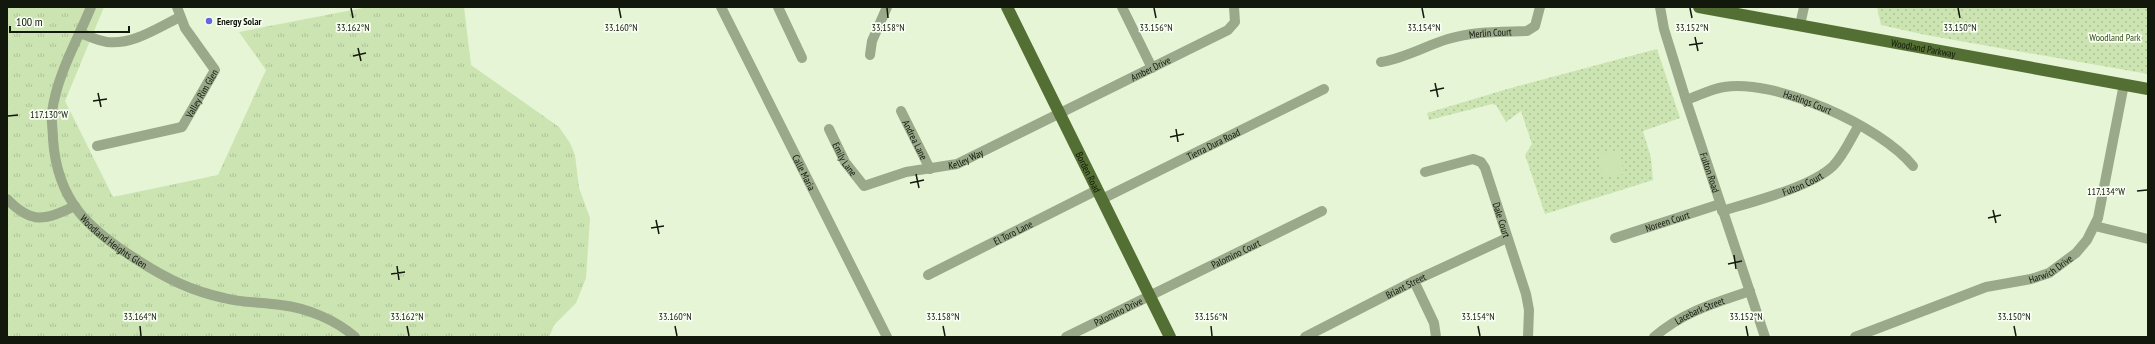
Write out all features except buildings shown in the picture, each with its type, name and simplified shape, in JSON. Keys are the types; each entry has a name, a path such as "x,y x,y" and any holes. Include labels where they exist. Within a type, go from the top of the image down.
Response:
{"main road":[{"name":"Borden Road","path":"1007,7 1170,337"},
{"name":"Woodland Parkway","path":"1699,7 2148,89"}],"street":[{"name":"Woodland Heights Glen","path":"91,7 57,89 52,114 54,157 62,180 75,206 86,222 107,241 180,285 226,299 283,305 320,315 355,337"},
{"name":"Calle Maria","path":"721,7 887,337"},
{"path":"778,7 802,58"},
{"path":"870,55 872,41 888,7"},
{"path":"1122,7 1152,68"},
{"name":"Amber Drive","path":"1060,113 1228,30 1236,18 1234,7"},
{"name":"Merlin Court","path":"1381,62 1399,60 1447,39 1471,33 1527,31 1535,26 1540,7"},
{"name":"Fulton Road","path":"1660,7 1664,29 1686,100 1765,337"},
{"path":"1800,25 1804,7"},
{"path":"80,33 106,42 123,42 134,39 178,12"},
{"name":"Valley Rim Glen","path":"98,146 182,127 215,70 185,28 178,12"},
{"name":"Harwich Drive","path":"1855,337 1986,287 2031,279 2049,273 2076,253 2095,226 2098,218 2124,84"},
{"name":"Hastings Court","path":"1686,100 1723,87 1750,86 1832,110 1887,141 1913,166"},
{"name":"Tierra Dura Road","path":"1100,195 1324,89"},
{"name":"Andrea Lane","path":"901,111 930,168"},
{"name":"Kelley Way","path":"864,186 892,178 906,172 957,164 1060,113"},
{"name":"Fulton Court","path":"1721,207 1780,192 1825,173 1834,165 1859,125"},
{"name":"Emily Lane","path":"830,129 845,162 864,186"},
{"name":"Dale Court","path":"1425,172 1473,158 1481,162 1485,168 1526,294 1529,310 1528,337"},
{"name":"El Toro Lane","path":"928,275 1100,195"},
{"path":"7,199 20,212 40,218 53,216 75,206"},
{"name":"Noreen Court","path":"1615,238 1721,207"},
{"name":"Palomino Court","path":"1149,295 1322,211"},
{"path":"2095,226 2148,239"},
{"name":"Briant Street","path":"1305,337 1414,281 1507,238"},
{"path":"1414,281 1434,323 1436,337"},
{"name":"Lacebark Street","path":"1654,337 1668,325 1693,310 1750,291"},
{"name":"Palomino Drive","path":"1066,337 1085,333 1149,295"}],"green space":[{"path":"7,7 104,7 65,101 113,197 218,175 266,70 239,32 368,7 464,7 471,65 559,127 570,143 575,155 579,188 590,218 586,278 576,303 554,325 549,337 7,337"},
{"name":"Woodland Park","path":"1877,7 2148,7 2148,74 1926,35 1881,25"},
{"path":"1657,49 1680,118 1643,131 1651,158 1653,180 1545,214 1525,155 1532,144 1521,111 1506,122 1496,105 1492,104 1429,120 1427,113 1511,88"},
{"path":"1619,150 1624,174 1603,178 1598,154"}],"place":[{"name":"Energy Solar","path":"209,21"}]}
